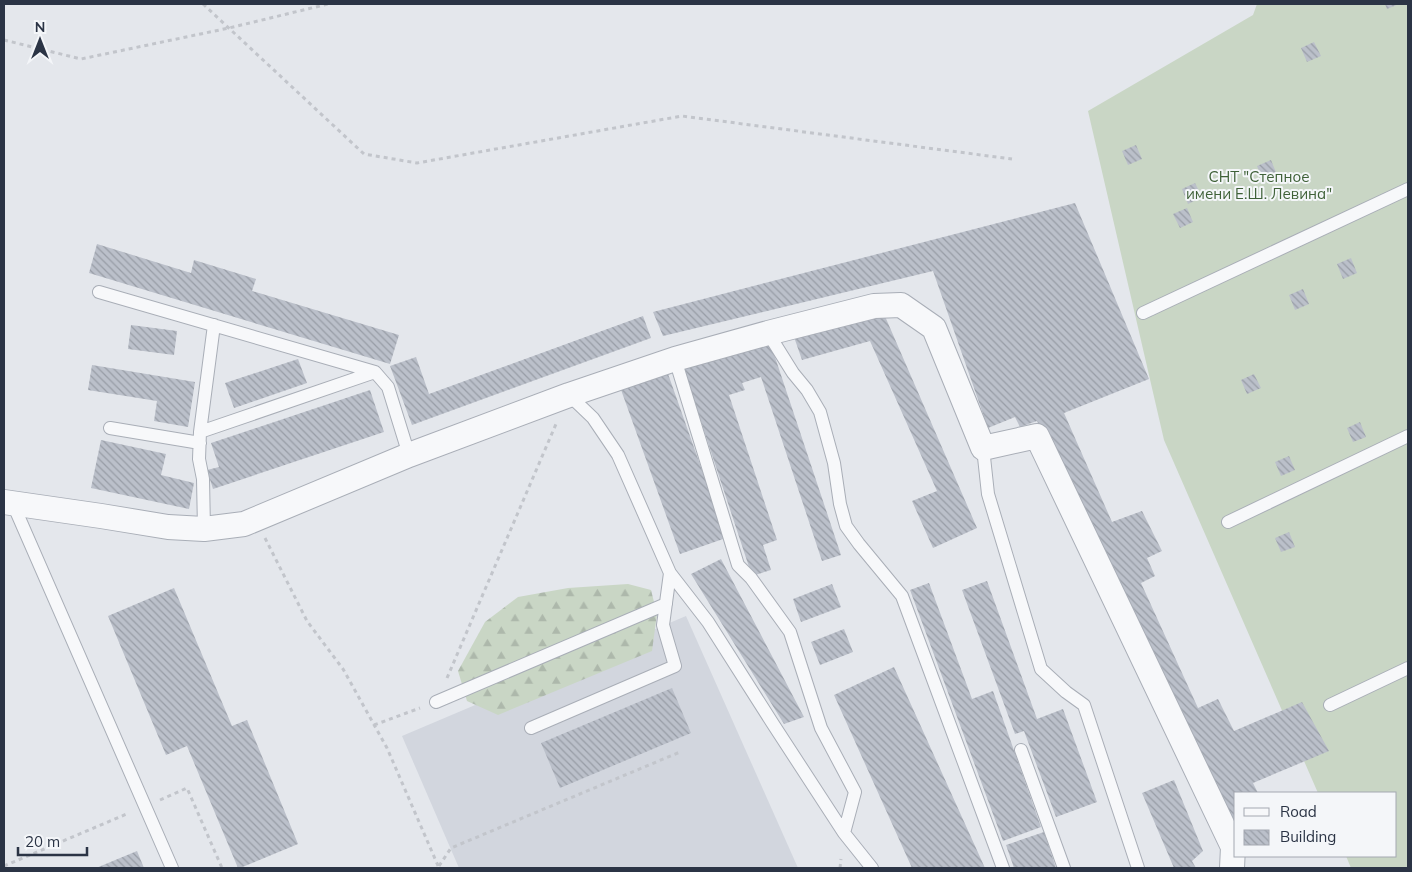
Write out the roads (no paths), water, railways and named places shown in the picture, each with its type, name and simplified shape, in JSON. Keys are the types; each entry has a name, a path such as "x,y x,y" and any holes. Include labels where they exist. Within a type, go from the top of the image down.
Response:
{"street":[{"path":"8,503 168,527 204,528 244,524 409,456 568,395 675,359 874,306 901,305 934,328 983,448 1037,436 1233,847 1232,868"}],"lane":[{"path":"1144,313 1408,189"},
{"path":"99,292 375,372 388,387 409,456"},
{"path":"204,528 200,438 214,325"},
{"path":"768,333 820,412 834,464 840,504 846,526 902,596 1003,868"},
{"path":"675,359 738,565 751,578 790,632 821,728 855,792 844,833"},
{"path":"110,428 200,438 375,372"},
{"path":"568,395 593,418 618,455 670,573 708,622 844,833 872,868"},
{"path":"1228,522 1408,436"},
{"path":"983,448 988,494 1041,669 1066,692 1084,705 1138,868"},
{"path":"8,503 172,868"},
{"path":"530,728 675,666 663,625 670,573"},
{"path":"436,702 666,604"},
{"path":"1330,705 1408,668"},
{"path":"1021,750 1064,868"}],"park label":[{"name":"СНТ \"Степное имени Е.Ш. Левина\"","path":"1259,186"}]}
